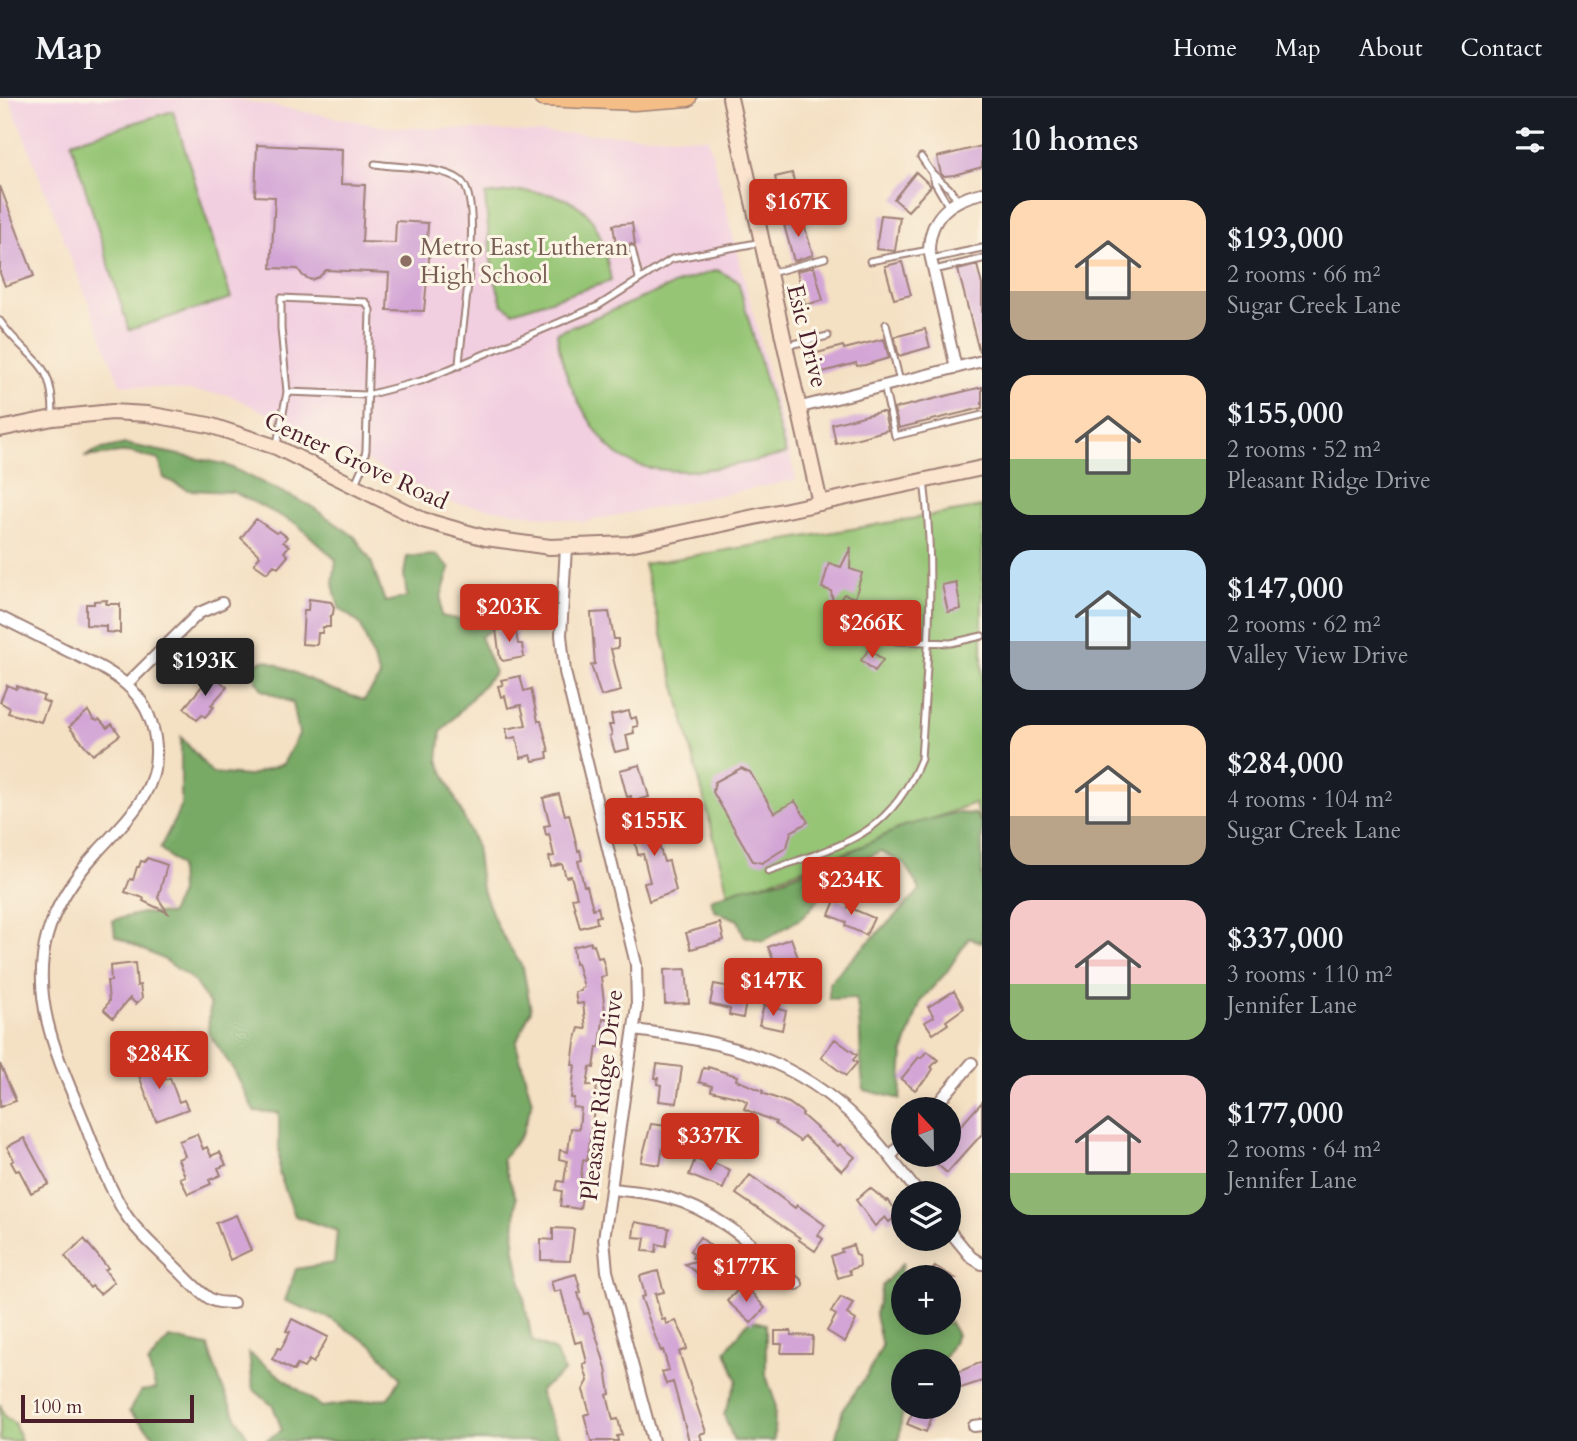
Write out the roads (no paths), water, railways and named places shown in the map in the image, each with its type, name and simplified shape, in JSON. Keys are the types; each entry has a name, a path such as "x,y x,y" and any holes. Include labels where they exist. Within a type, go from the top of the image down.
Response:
{"main road":[{"path":"542,98 634,102 688,98"}],"street":[{"name":"Esic Drive","path":"730,98 820,503"},
{"path":"956,368 931,260 933,226 939,215 953,204 982,193"},
{"path":"800,407 982,361"},
{"name":"Center Grove Road","path":"0,429 53,418 112,412 147,414 209,425 276,447 423,520 452,530 514,543 566,547 629,544 982,468"},
{"name":"Pleasant Ridge Drive","path":"566,547 561,635 565,672 636,964 638,986 635,1030 604,1239 606,1259 653,1441"},
{"path":"127,684 199,613 222,603"},
{"path":"0,617 113,672 139,697 151,720 155,738 155,768 148,789 137,808 72,882 52,918 43,959 46,1020 102,1168 128,1217 192,1284 214,1302 233,1303"},
{"path":"635,1030 712,1042 765,1058 784,1067 817,1086 860,1123 909,1181"},
{"path":"943,1097 972,1063"},
{"path":"612,1189 663,1196 707,1212 727,1224 797,1284"},
{"path":"961,1245 971,1257 982,1264"}],"lane":[{"path":"921,157 932,173 949,188 953,204"},
{"path":"375,164 446,173 462,181 469,191 473,223 458,366"},
{"path":"932,173 935,183 953,204"},
{"path":"758,222 813,209"},
{"path":"287,392 367,395 421,381 598,306 672,259 762,242"},
{"path":"931,260 982,248"},
{"path":"632,249 639,278"},
{"path":"768,273 825,258"},
{"path":"870,261 982,259"},
{"path":"276,447 287,392 281,298 361,301 369,304 365,459 354,486"},
{"path":"0,321 47,373 53,397 53,418"},
{"path":"886,324 900,382"},
{"path":"785,346 828,336"},
{"path":"884,386 895,436 982,415"},
{"path":"768,871 834,848 860,835 885,817 911,782 921,759 930,576 925,481"},
{"path":"896,640 928,644 951,643 982,636"}],"place":[{"name":"Metro East Lutheran High School","path":"406,261"}]}
